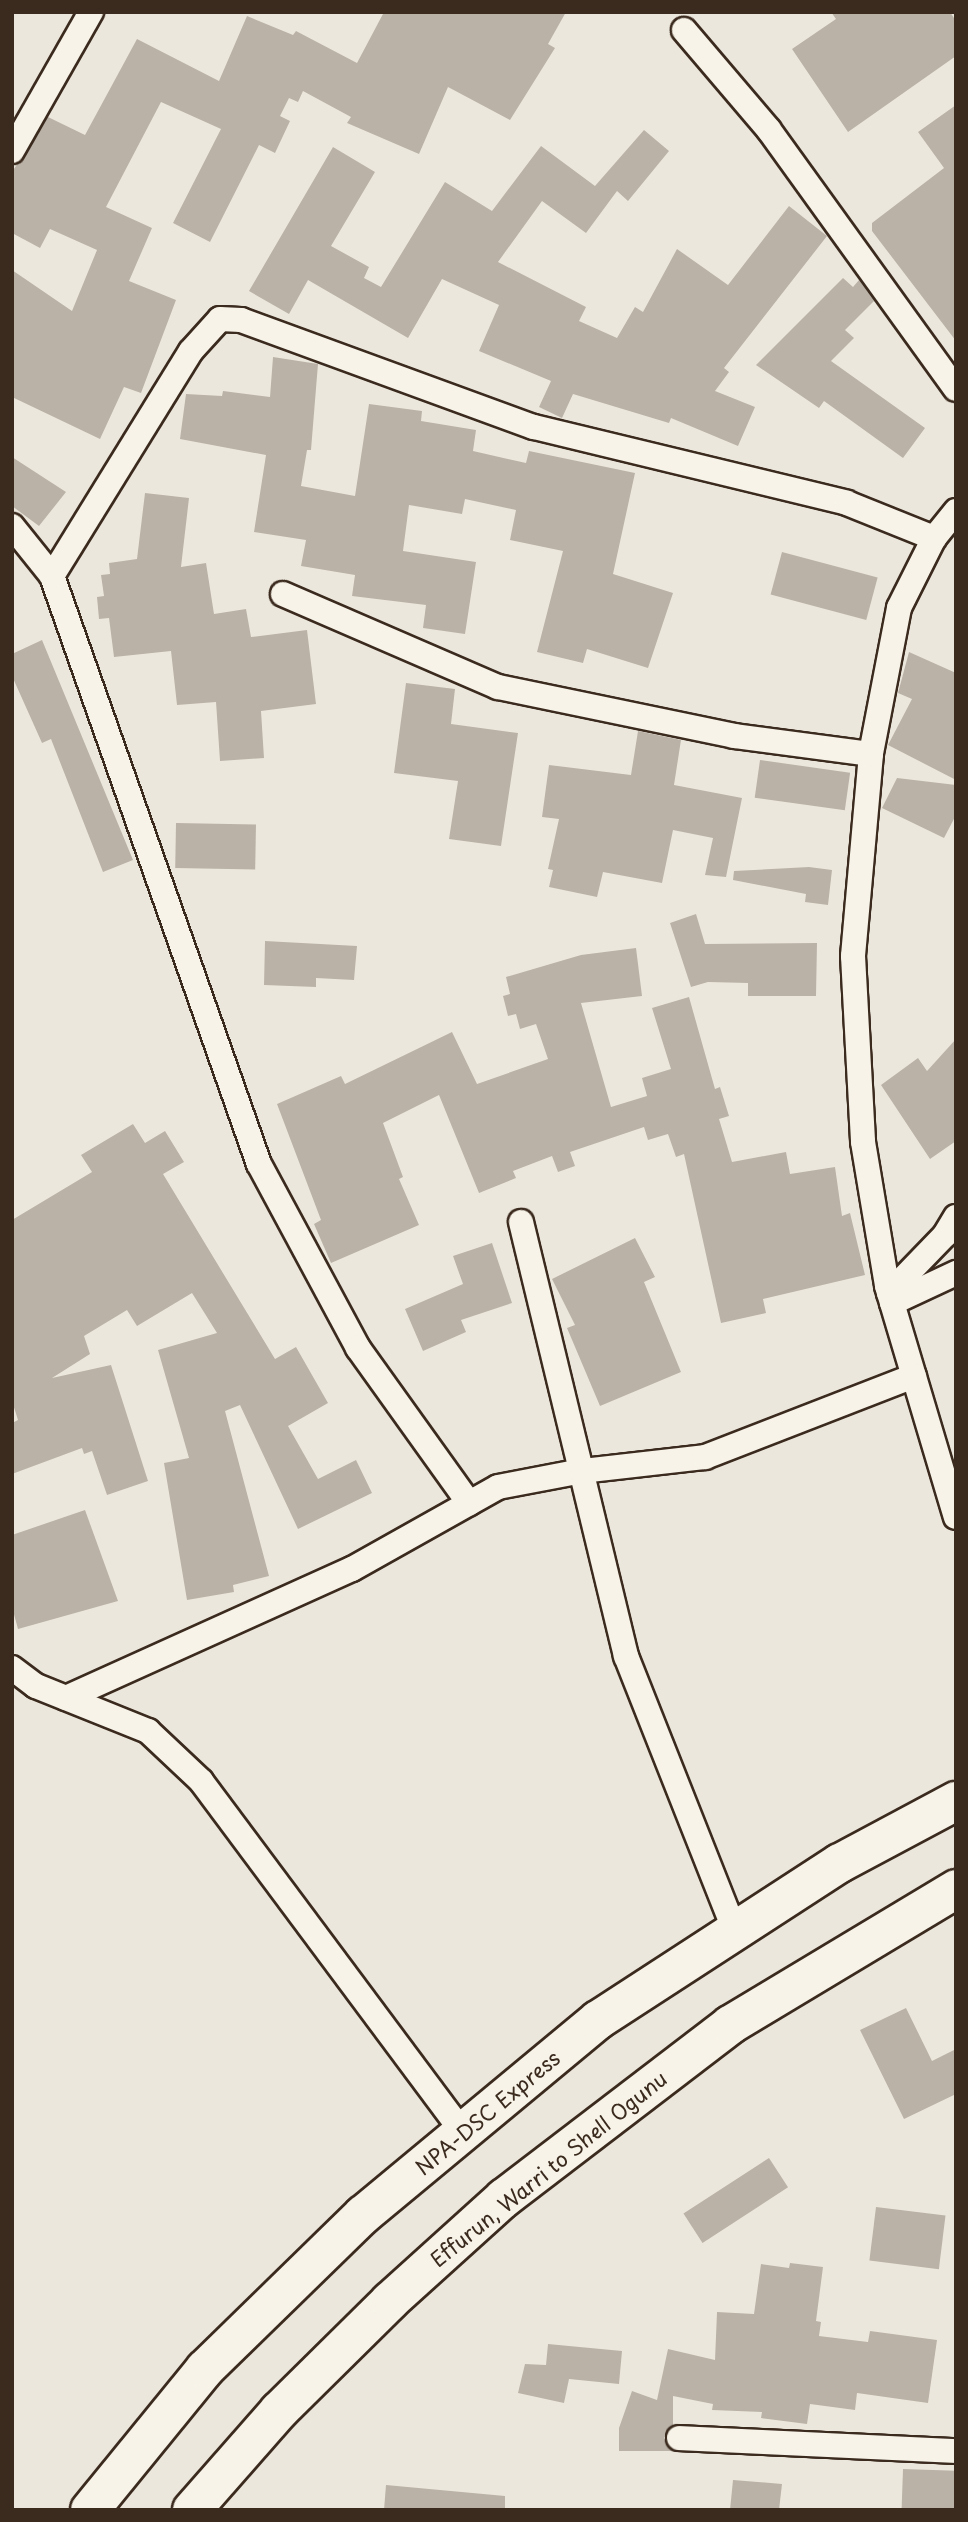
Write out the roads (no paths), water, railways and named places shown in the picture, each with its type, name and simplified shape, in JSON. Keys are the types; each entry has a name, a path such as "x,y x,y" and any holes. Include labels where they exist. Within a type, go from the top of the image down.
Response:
{"main road":[{"name":"NPA-DSC Express","path":"90,2510 205,2369 363,2215 598,2020 839,1864 956,1801"},
{"name":"Effurun, Warri to Shell Ogunu","path":"192,2510 306,2383 390,2301 505,2198 730,2025 956,1889"}],"street":[{"path":"12,151 90,12"},
{"path":"684,30 769,130 956,389"},
{"path":"52,576 191,351 220,319 242,320 534,427 847,503 934,538"},
{"path":"956,511 934,538 899,608 871,754 853,956 863,1142 890,1298 956,1517"},
{"path":"12,526 52,576 259,1164 358,1348 469,1503"},
{"path":"283,594 498,687 734,736 871,754"},
{"path":"890,1298 945,1235 956,1217"},
{"path":"521,1222 626,1656 735,1931"},
{"path":"890,1298 956,1273"},
{"path":"66,1698 352,1569 498,1487 582,1471 705,1457 914,1376"},
{"path":"12,1668 36,1686 148,1731 201,1781 463,2132"},
{"path":"679,2438 956,2451"}]}
